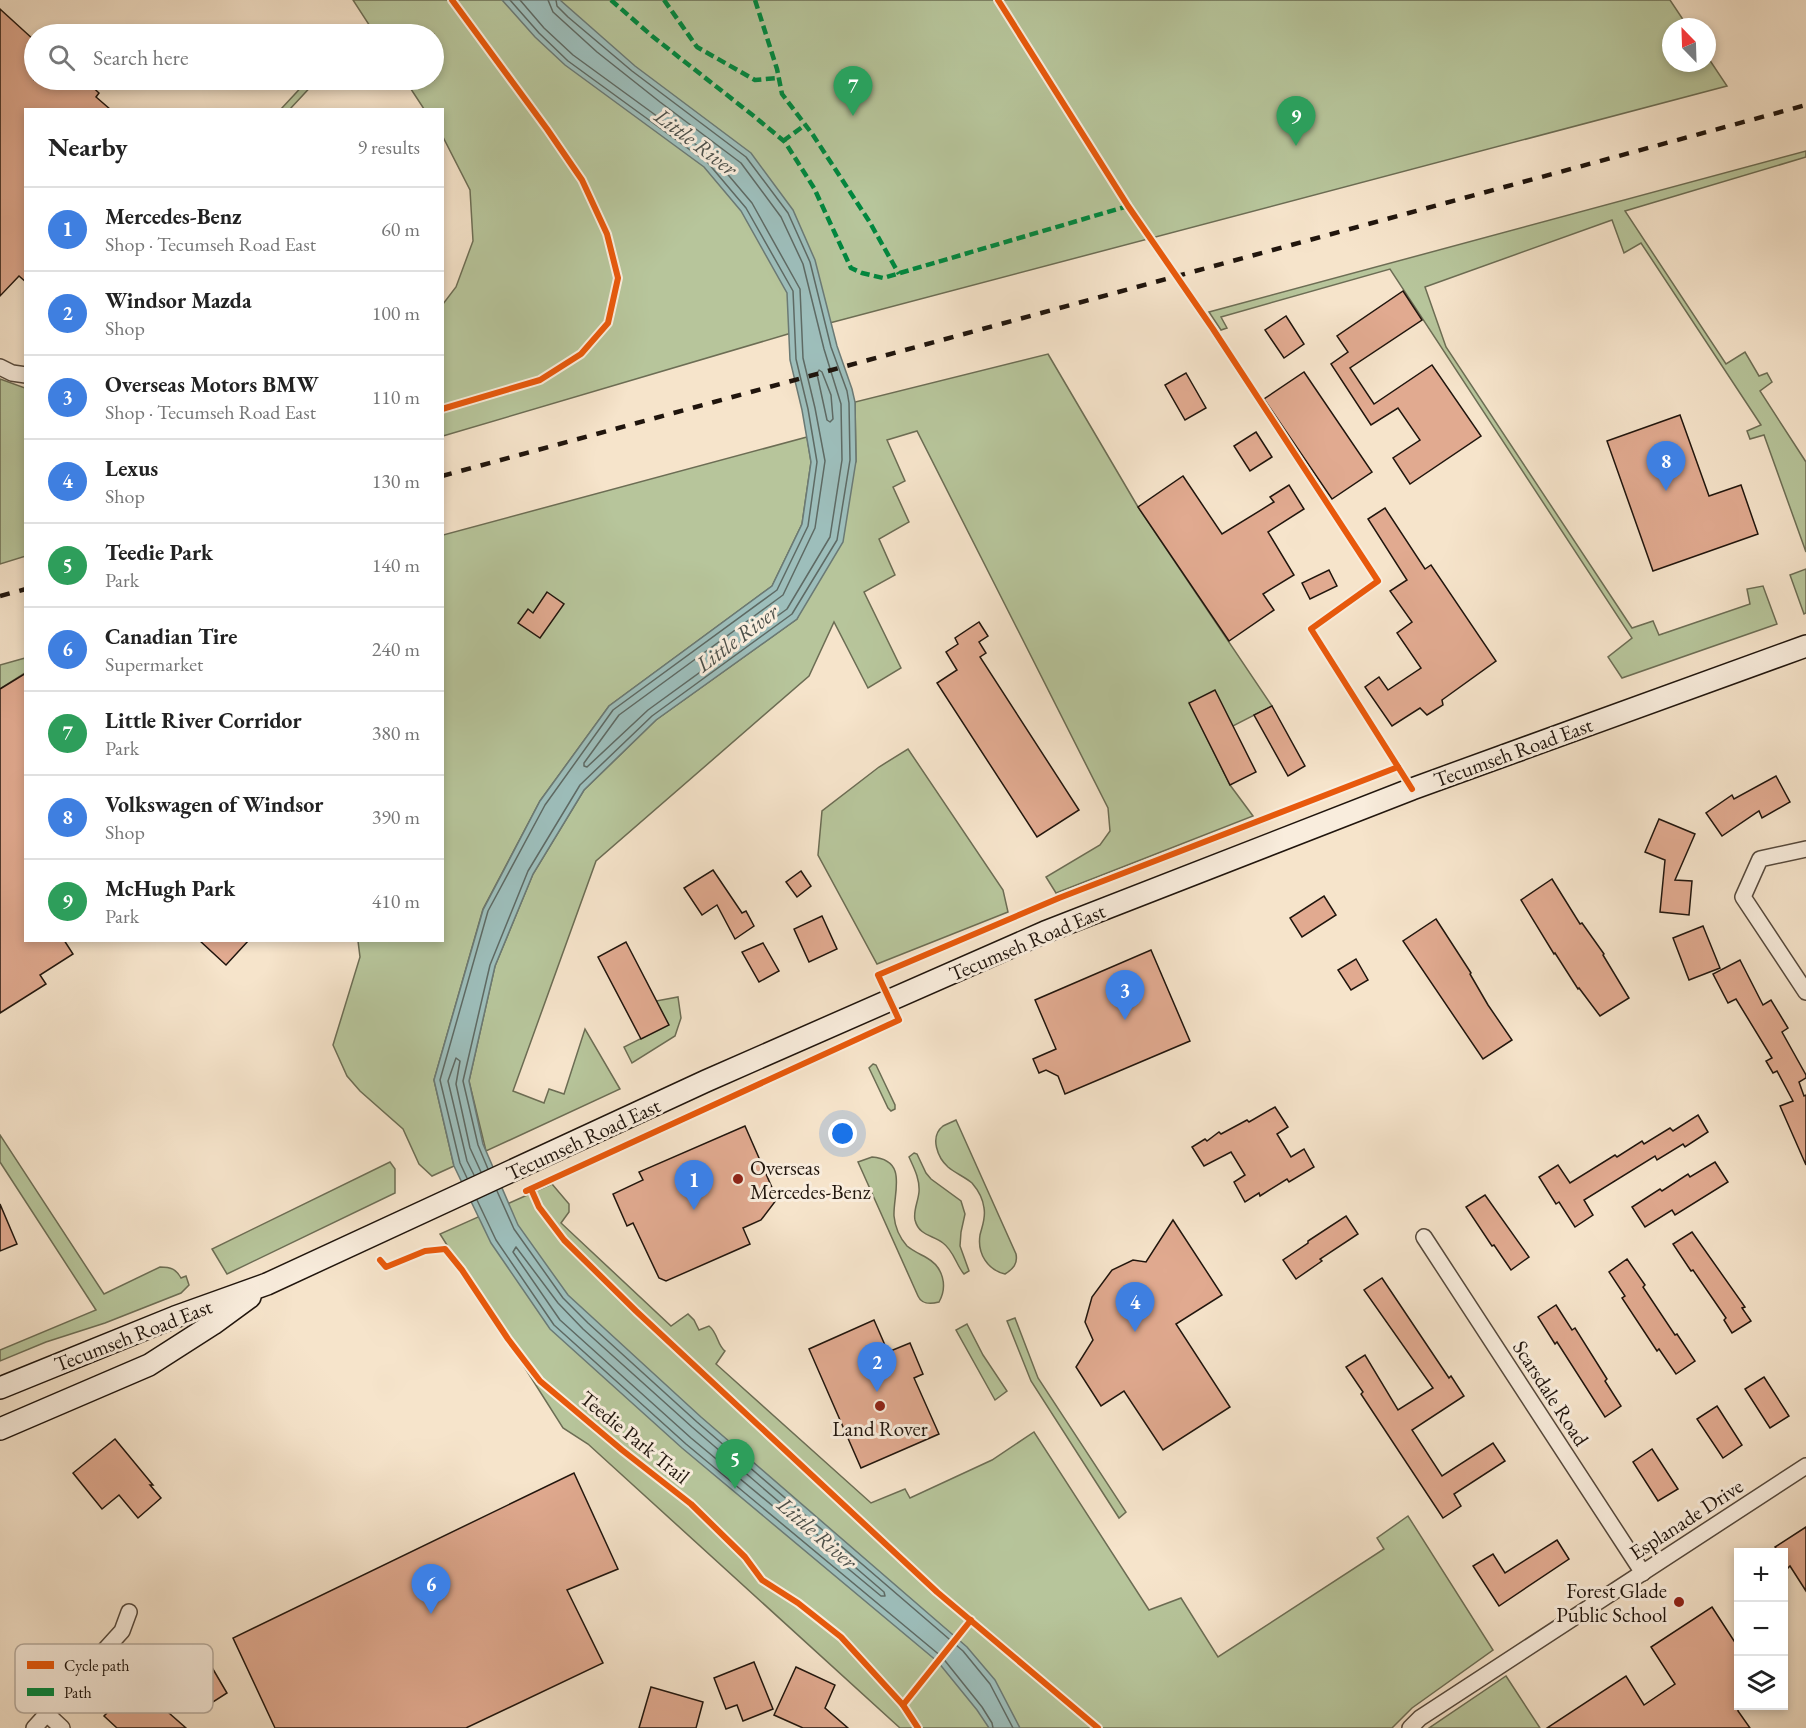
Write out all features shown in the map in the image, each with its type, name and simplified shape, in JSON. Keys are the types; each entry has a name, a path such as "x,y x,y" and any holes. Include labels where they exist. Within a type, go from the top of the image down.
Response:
{"main road":[{"name":"Tecumseh Road East","path":"0,1388 175,1317 267,1284 706,1081 1045,932 1412,789 1806,646"},
{"name":"Tecumseh Road East","path":"0,1429 150,1365 213,1324 267,1284"}],"street":[{"path":"0,367 12,373 24,375"},
{"path":"1806,849 1760,859 1743,897 1806,992"},
{"name":"Scarsdale Road","path":"1424,1237 1643,1573"},
{"name":"Esplanade Drive","path":"1410,1728 1420,1718 1806,1466"},
{"path":"110,1644 122,1631 129,1612"},
{"path":"34,1728 47,1714 62,1728"}],"green space":[{"path":"353,0 1670,0 1682,18 1662,18 1662,72 1716,72 1716,70 1727,86 788,334 444,436 444,303 456,287 473,241 470,190 444,139 444,108 423,108 412,90 444,90 444,24 369,24"},
{"path":"299,90 308,90 291,108 282,108"},
{"path":"1806,151 1806,157 1625,211 1726,364 1745,352 1759,376 1767,373 1772,382 1760,391 1806,462 1806,552 1764,435 1750,439 1747,431 1761,425 1641,243 1624,253 1612,220 1425,287 1446,347 1632,628 1653,621 1659,635 1750,604 1747,589 1763,586 1777,624 1622,678 1608,657 1632,638 1390,269 1221,317 1227,328 1221,330 1209,312"},
{"path":"1048,354 1138,507 1272,706 1233,726 1190,703 1230,785 1253,816 1056,893 1046,877 1100,845 1110,831 1108,808 917,431 887,440 905,481 893,487 909,522 879,539 895,575 864,592 901,668 868,688 834,622 809,676 596,861 513,1091 544,1103 549,1089 564,1094 585,1029 620,1089 486,1151 469,1081 495,966 533,874 584,790 656,720 797,619 856,461 855,402"},
{"path":"0,379 24,388 24,557 0,564"},
{"path":"807,437 811,462 802,524 772,586 609,706 540,801 483,909 434,1080 454,1166 432,1176 419,1164 403,1129 360,1091 347,1076 333,1045 360,957 358,942 444,942 444,535"},
{"path":"1806,569 1806,613 1804,614 1790,575"},
{"path":"24,658 24,674 0,689 0,665"},
{"path":"908,749 1003,890 1008,912 877,964 818,855 822,811 879,767"},
{"path":"678,997 681,1018 675,1036 632,1063 624,1047 668,1025 656,1001"},
{"path":"873,1064 876,1065 895,1105 895,1109 891,1111 869,1068"},
{"path":"956,1120 1016,1254 1014,1266 1005,1274 989,1265 980,1249 984,1212 980,1195 972,1183 944,1163 936,1147 936,1136 939,1131 943,1126"},
{"path":"0,1135 104,1294 160,1267 173,1269 181,1278 186,1276 189,1285 181,1293 0,1361 0,1350 96,1310 0,1162"},
{"path":"914,1153 917,1154 931,1179 961,1201 965,1214 960,1246 969,1271 964,1274 947,1246 923,1232 917,1225 915,1213 919,1183 909,1157"},
{"path":"872,1157 884,1159 895,1171 897,1179 894,1216 897,1228 907,1246 937,1266 943,1283 939,1302 924,1302 918,1296 858,1162"},
{"path":"390,1162 395,1169 395,1193 227,1274 212,1249"},
{"path":"552,1184 569,1204 569,1212 561,1223 671,1326 688,1314 699,1330 709,1326 725,1351 716,1364 871,1503 905,1489 910,1498 992,1460 1034,1432 1149,1610 1181,1598 1218,1657 1384,1549 1377,1538 1408,1516 1493,1650 1412,1708 1392,1728 900,1728 588,1444 563,1428 440,1234"},
{"path":"1015,1318 1038,1378 1126,1512 1119,1518 1031,1381 1007,1321"},
{"path":"967,1324 983,1355 1007,1391 995,1400 956,1330"},
{"path":"1506,1676 1540,1728 1429,1728"}],"water":[{"name":"Little River","path":"502,0 560,0 635,66 751,153 793,210 815,260 837,346 855,402 856,461 843,542 797,619 656,720 584,790 533,874 495,966 469,1081 483,1144 518,1225 568,1295 701,1417 967,1647 995,1680 1020,1728 989,1728 938,1662 682,1448 550,1329 491,1243 454,1166 434,1080 483,910 540,801 609,706 772,586 802,524 811,462 790,360 787,293 741,211 704,167 565,65 535,37"}],"building":[{"path":"0,9 24,31 24,90 96,90 99,93 96,97 109,108 24,108 24,280 19,276 0,296"},
{"path":"1403,291 1422,320 1350,368 1374,404 1432,365 1481,436 1410,484 1393,458 1420,440 1398,408 1371,425 1331,364 1348,352 1337,336"},
{"path":"1286,316 1304,344 1284,358 1265,330"},
{"path":"1304,372 1372,472 1332,499 1264,399"},
{"path":"1186,373 1206,408 1185,420 1165,385"},
{"path":"1680,415 1709,496 1741,485 1758,534 1653,571 1607,441"},
{"path":"1256,432 1272,457 1250,471 1234,446"},
{"path":"1183,476 1222,534 1274,502 1270,497 1289,485 1304,509 1268,532 1294,575 1263,594 1274,610 1229,641 1138,507"},
{"path":"1385,508 1425,569 1431,565 1496,661 1442,700 1443,705 1427,715 1420,708 1392,726 1365,687 1379,677 1388,690 1421,668 1397,633 1412,622 1390,591 1407,580 1368,519"},
{"path":"1329,570 1337,586 1310,599 1302,583"},
{"path":"547,592 564,604 540,638 518,623 528,609 533,613"},
{"path":"979,622 988,636 979,642 986,653 980,657 1079,810 1037,837 937,683 957,670 946,652 958,644 955,638"},
{"path":"24,674 24,942 65,942 73,954 40,975 46,984 0,1013 0,689"},
{"path":"1215,690 1256,772 1230,785 1189,703"},
{"path":"1272,706 1305,766 1288,776 1254,715"},
{"path":"1776,776 1790,802 1762,818 1759,811 1722,836 1706,813 1732,795 1734,799"},
{"path":"1659,819 1695,834 1675,880 1692,881 1689,915 1660,912 1665,860 1645,852"},
{"path":"713,870 742,913 746,911 754,926 735,939 717,905 702,915 684,888"},
{"path":"801,871 811,886 797,897 786,882"},
{"path":"1552,879 1580,924 1582,923 1604,954 1629,998 1600,1016 1554,954 1521,900"},
{"path":"1324,896 1336,915 1302,937 1290,918"},
{"path":"822,916 837,949 809,962 794,929"},
{"path":"1436,919 1512,1040 1483,1059 1403,941"},
{"path":"1703,926 1720,968 1689,980 1673,938"},
{"path":"201,942 247,942 226,965"},
{"path":"626,942 669,1025 641,1039 598,957"},
{"path":"763,943 779,971 759,982 742,952"},
{"path":"1151,950 1190,1041 1065,1094 1058,1076 1046,1070 1039,1073 1033,1059 1056,1049 1035,1000"},
{"path":"1356,959 1368,980 1351,990 1338,970"},
{"path":"1740,960 1763,1005 1771,1000 1788,1028 1782,1032 1806,1075 1806,1078 1799,1082 1804,1096 1806,1095 1806,1165 1780,1106 1793,1101 1777,1071 1773,1073 1766,1061 1772,1058 1736,999 1728,1003 1713,974"},
{"path":"1275,1107 1288,1127 1277,1134 1291,1157 1304,1149 1314,1167 1289,1182 1287,1179 1260,1196 1259,1193 1245,1202 1234,1182 1245,1175 1231,1152 1204,1166 1192,1147 1205,1139 1207,1141 1219,1132 1221,1134 1247,1120 1249,1122"},
{"path":"1698,1115 1708,1132 1685,1147 1683,1144 1657,1160 1655,1156 1584,1200 1593,1215 1575,1227 1559,1202 1556,1204 1539,1177 1558,1165 1570,1183 1615,1155 1617,1157 1642,1141 1644,1144 1670,1128 1673,1131"},
{"path":"745,1126 777,1199 761,1220 743,1228 750,1244 666,1281 659,1278 633,1223 627,1226 613,1194 643,1180 639,1172"},
{"path":"1715,1162 1728,1182 1675,1215 1672,1210 1645,1227 1632,1207 1660,1189 1662,1191 1688,1174 1690,1177"},
{"path":"1485,1195 1529,1257 1511,1270 1466,1207"},
{"path":"0,1204 17,1244 0,1251"},
{"path":"1346,1216 1358,1234 1320,1259 1322,1261 1296,1279 1283,1260"},
{"path":"1173,1220 1222,1295 1176,1324 1230,1407 1163,1450 1124,1391 1101,1406 1076,1367 1093,1340 1085,1322 1092,1297 1112,1270 1133,1260 1146,1262"},
{"path":"1692,1232 1745,1307 1742,1308 1751,1321 1732,1333 1724,1320 1726,1318 1673,1244"},
{"path":"1627,1259 1675,1335 1677,1334 1695,1361 1676,1374 1659,1349 1657,1351 1622,1298 1625,1296 1609,1272"},
{"path":"1382,1278 1449,1378 1451,1376 1464,1396 1412,1430 1442,1476 1493,1443 1505,1461 1454,1494 1461,1506 1443,1518 1361,1394 1363,1392 1346,1367 1365,1355 1398,1410 1433,1388 1364,1290"},
{"path":"1556,1305 1572,1330 1575,1328 1621,1406 1605,1417 1557,1342 1555,1344 1538,1317"},
{"name":"Land Rover","path":"874,1320 888,1352 910,1343 923,1374 914,1378 939,1434 861,1468 809,1349"},
{"path":"1764,1377 1789,1416 1770,1428 1745,1389"},
{"path":"1717,1406 1742,1445 1723,1458 1697,1419"},
{"path":"115,1439 161,1498 138,1518 119,1495 102,1509 73,1473"},
{"path":"1652,1449 1678,1489 1658,1501 1633,1462"},
{"path":"574,1473 618,1569 567,1590 603,1663 466,1728 275,1728 233,1638"},
{"path":"1806,1527 1806,1591 1790,1566 1788,1568 1788,1548 1775,1547"},
{"path":"1557,1540 1569,1559 1499,1606 1473,1566 1493,1554 1505,1573"},
{"path":"1712,1607 1734,1641 1734,1710 1738,1710 1750,1728 1547,1728 1626,1676 1644,1705 1675,1684 1651,1647"},
{"path":"754,1662 773,1709 743,1721 737,1705 726,1709 714,1678"},
{"path":"796,1667 835,1685 825,1708 848,1728 803,1728 774,1715"},
{"path":"213,1669 227,1693 213,1702"},
{"path":"651,1687 703,1702 696,1728 639,1728"},
{"path":"107,1713 169,1713 186,1728 117,1728 104,1716"}],"railway":[{"path":"444,475 1806,105"},
{"path":"0,596 24,590"}],"marked path":[{"path":"611,0 652,36 785,142 814,188 851,268 862,273 883,278 1128,206"},
{"path":"664,0 697,47 755,80 779,78"},
{"path":"755,0 777,69 782,94 813,135 869,221 899,274"},
{"path":"783,141 805,125"}],"cycle path":[{"path":"444,408 540,380 581,354 608,323 618,278 607,234 582,180 452,0"},
{"path":"998,0 1128,206 1213,329 1378,581 1311,629 1412,789"},
{"path":"526,1191 899,1020 878,975 1059,898 1398,767"},
{"path":"531,1189 539,1207 564,1240 636,1311 937,1592 1098,1728"},
{"name":"Teedie Park Trail","path":"380,1260 386,1267 425,1251 445,1249 540,1381 691,1504 745,1557 762,1580 798,1603 841,1637 903,1705 918,1728"},
{"path":"903,1705 971,1620"}],"place":[{"name":"Little River Corridor","path":"853,116"},
{"name":"McHugh Park","path":"1296,146"},
{"name":"Volkswagen of Windsor","path":"1666,491"},
{"name":"Overseas Motors BMW","path":"1125,1020"},
{"name":"Overseas Mercedes-Benz","path":"738,1179"},
{"name":"Mercedes-Benz","path":"694,1210"},
{"name":"Lexus","path":"1135,1332"},
{"name":"Windsor Mazda","path":"877,1392"},
{"name":"Land Rover","path":"880,1406"},
{"name":"Teedie Park","path":"735,1489"},
{"name":"Forest Glade Public School","path":"1679,1602"},
{"name":"Canadian Tire","path":"431,1614"}]}
